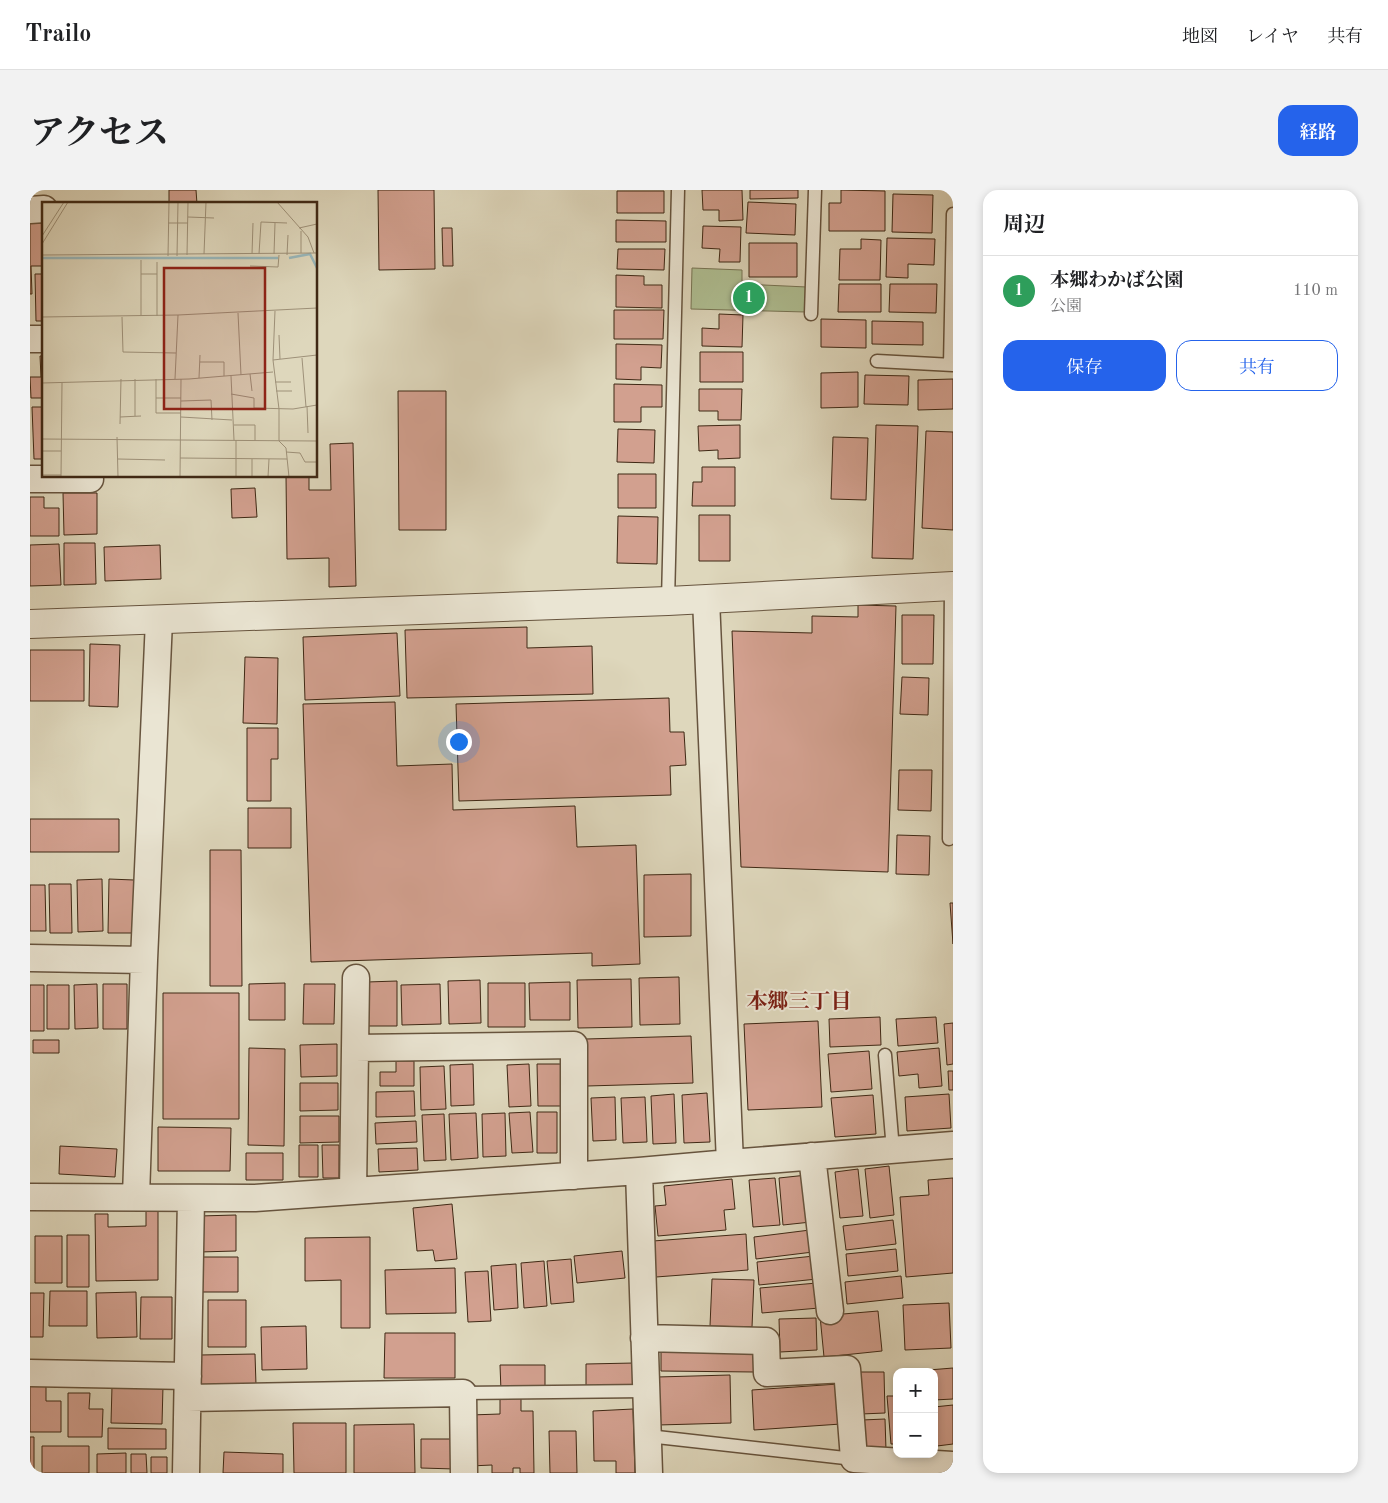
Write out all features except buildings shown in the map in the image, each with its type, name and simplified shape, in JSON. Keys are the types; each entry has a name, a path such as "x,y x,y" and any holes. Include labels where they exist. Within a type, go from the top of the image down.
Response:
{"street":[{"path":"30,479 90,479"},
{"path":"30,624 668,601 952,586"},
{"path":"706,599 730,1163"},
{"path":"136,1197 159,620"},
{"path":"30,958 144,960"},
{"path":"353,1192 356,978"},
{"path":"355,1048 574,1045 574,1176"},
{"path":"30,1197 255,1198 639,1172 953,1145"},
{"path":"812,1156 830,1311"},
{"path":"639,1172 649,1473"},
{"path":"186,1473 191,1198"},
{"path":"644,1338 766,1341 767,1373 848,1369 854,1459 953,1466"},
{"path":"30,1373 188,1387 463,1393 464,1473"}],"lane":[{"path":"668,601 678,190"},
{"path":"811,314 815,190"},
{"path":"877,361 951,365 953,214"},
{"path":"949,839 952,586"},
{"path":"886,1055 893,1150"},
{"path":"463,1393 646,1391"},
{"path":"648,1436 854,1459"}],"green space":[{"path":"692,268 742,270 742,284 807,287 806,312 691,309"}],"place":[{"name":"本郷わかば公園","path":"749,298"}],"district":[{"name":"本郷三丁目","path":"799,1002"}]}
